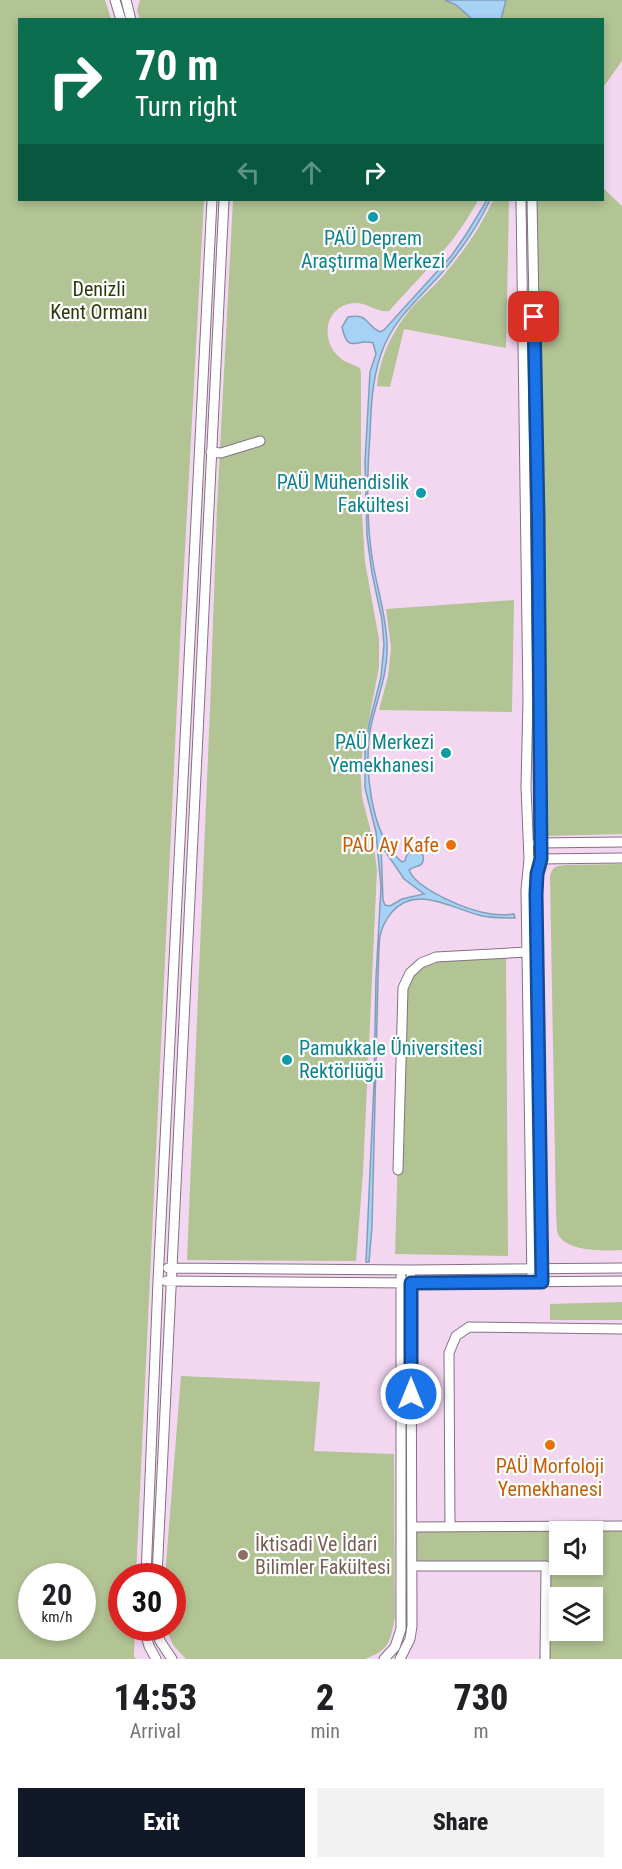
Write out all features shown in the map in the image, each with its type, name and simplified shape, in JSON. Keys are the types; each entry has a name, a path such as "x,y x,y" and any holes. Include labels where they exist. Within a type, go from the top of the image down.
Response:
{"street":[{"path":"115,0 120,18"},
{"path":"126,0 130,18"},
{"path":"147,1563 158,1281 212,201"},
{"path":"158,1563 224,201"},
{"path":"521,201 522,410 528,699 527,952 538,1269 542,1282"},
{"path":"532,201 541,859 537,874 536,894 538,1269 532,1282"},
{"path":"522,410 535,411"},
{"path":"212,452 221,453 260,441"},
{"path":"528,843 622,842"},
{"path":"529,860 622,858"},
{"path":"398,1170 403,988 410,973 421,963 436,957 527,952"},
{"path":"159,1268 401,1270 622,1268"},
{"path":"384,1659 395,1647 401,1629 401,1270"},
{"path":"400,1659 410,1639 412,1626 411,1270"},
{"path":"158,1281 401,1283 622,1281"},
{"path":"450,1527 449,1353 456,1336 470,1327 622,1329"},
{"path":"412,1527 622,1526"},
{"path":"412,1566 546,1566 545,1659"},
{"path":"147,1641 156,1659"},
{"path":"160,1641 172,1659"}],"shaded area":[{"path":"0,0 622,0 622,1659 136,1659 135,1641 186,1641 186,1563 137,1563 161,1036 0,923"}],"green space":[{"name":"Denizli Kent Ormanı","path":"0,0 105,0 111,18 18,18 18,201 204,201 180,641 137,1563 108,1563 108,1641 135,1641 136,1659 0,1659"},
{"path":"140,0 622,0 622,61 604,86 604,18 139,18 137,10"},
{"path":"604,189 622,206 622,834 544,836 536,201 604,201"},
{"path":"233,201 477,201 449,245 389,311 360,303 348,304 334,313 328,328 333,351 344,361 360,368 361,373 361,499 365,562 379,639 379,667 360,766 362,797 373,840 377,870 363,1173 356,1261 187,1260 217,507"},
{"path":"492,201 509,201 506,348 404,329 390,387 377,386 381,363 395,331 408,312 464,250"},
{"path":"514,600 512,712 379,710 388,676 391,648 386,609"},
{"path":"622,864 622,1250 597,1250 569,1244 562,1240 557,1230 550,876 553,869 562,865"},
{"path":"506,956 508,1256 395,1254 403,988 410,973 436,957"},
{"path":"622,1302 622,1320 550,1320 550,1304"},
{"path":"181,1376 320,1382 314,1451 394,1454 395,1617 388,1644 373,1656 365,1659 186,1659 171,1641 186,1641 186,1563 166,1563"},
{"path":"603,1525 622,1525 622,1659 545,1659 546,1566 412,1566 412,1527 549,1526 549,1575 603,1575"}],"water":[{"path":"445,0 506,0 501,18 471,18 456,5"},
{"path":"486,201 490,201 454,258 398,321 386,342 378,364 372,404 368,511 372,557 385,624 387,656 371,726 369,779 376,818 391,850 402,862 411,851 419,851 423,855 423,862 409,870 414,878 433,892 457,904 491,914 514,914 515,918 482,916 424,899 402,904 392,912 383,926 379,952 372,1226 369,1262 366,1262 381,887 376,832 365,788 365,751 381,677 384,645 382,620 367,536 365,462 370,372 376,354 373,343 353,344 347,341 342,327 348,317 355,316 363,318 380,332 384,330 452,255","holes":["381,845 404,879 424,894 402,899 390,906 385,905"]}],"place":[{"name":"PAÜ Deprem Araştırma Merkezi","path":"373,217"},
{"name":"PAÜ Mühendislik Fakültesi","path":"421,493"},
{"name":"PAÜ Merkezi Yemekhanesi","path":"446,753"},
{"name":"PAÜ Ay Kafe","path":"451,845"},
{"name":"Pamukkale Üniversitesi Rektörlüğü","path":"287,1060"},
{"name":"PAÜ Morfoloji Yemekhanesi","path":"550,1445"},
{"name":"İktisadi Ve İdari Bilimler Fakültesi","path":"243,1555"}],"route":[{"path":"411,1394 411,1283 542,1282 536,894 537,874 541,859 540,698 534,317"}]}
